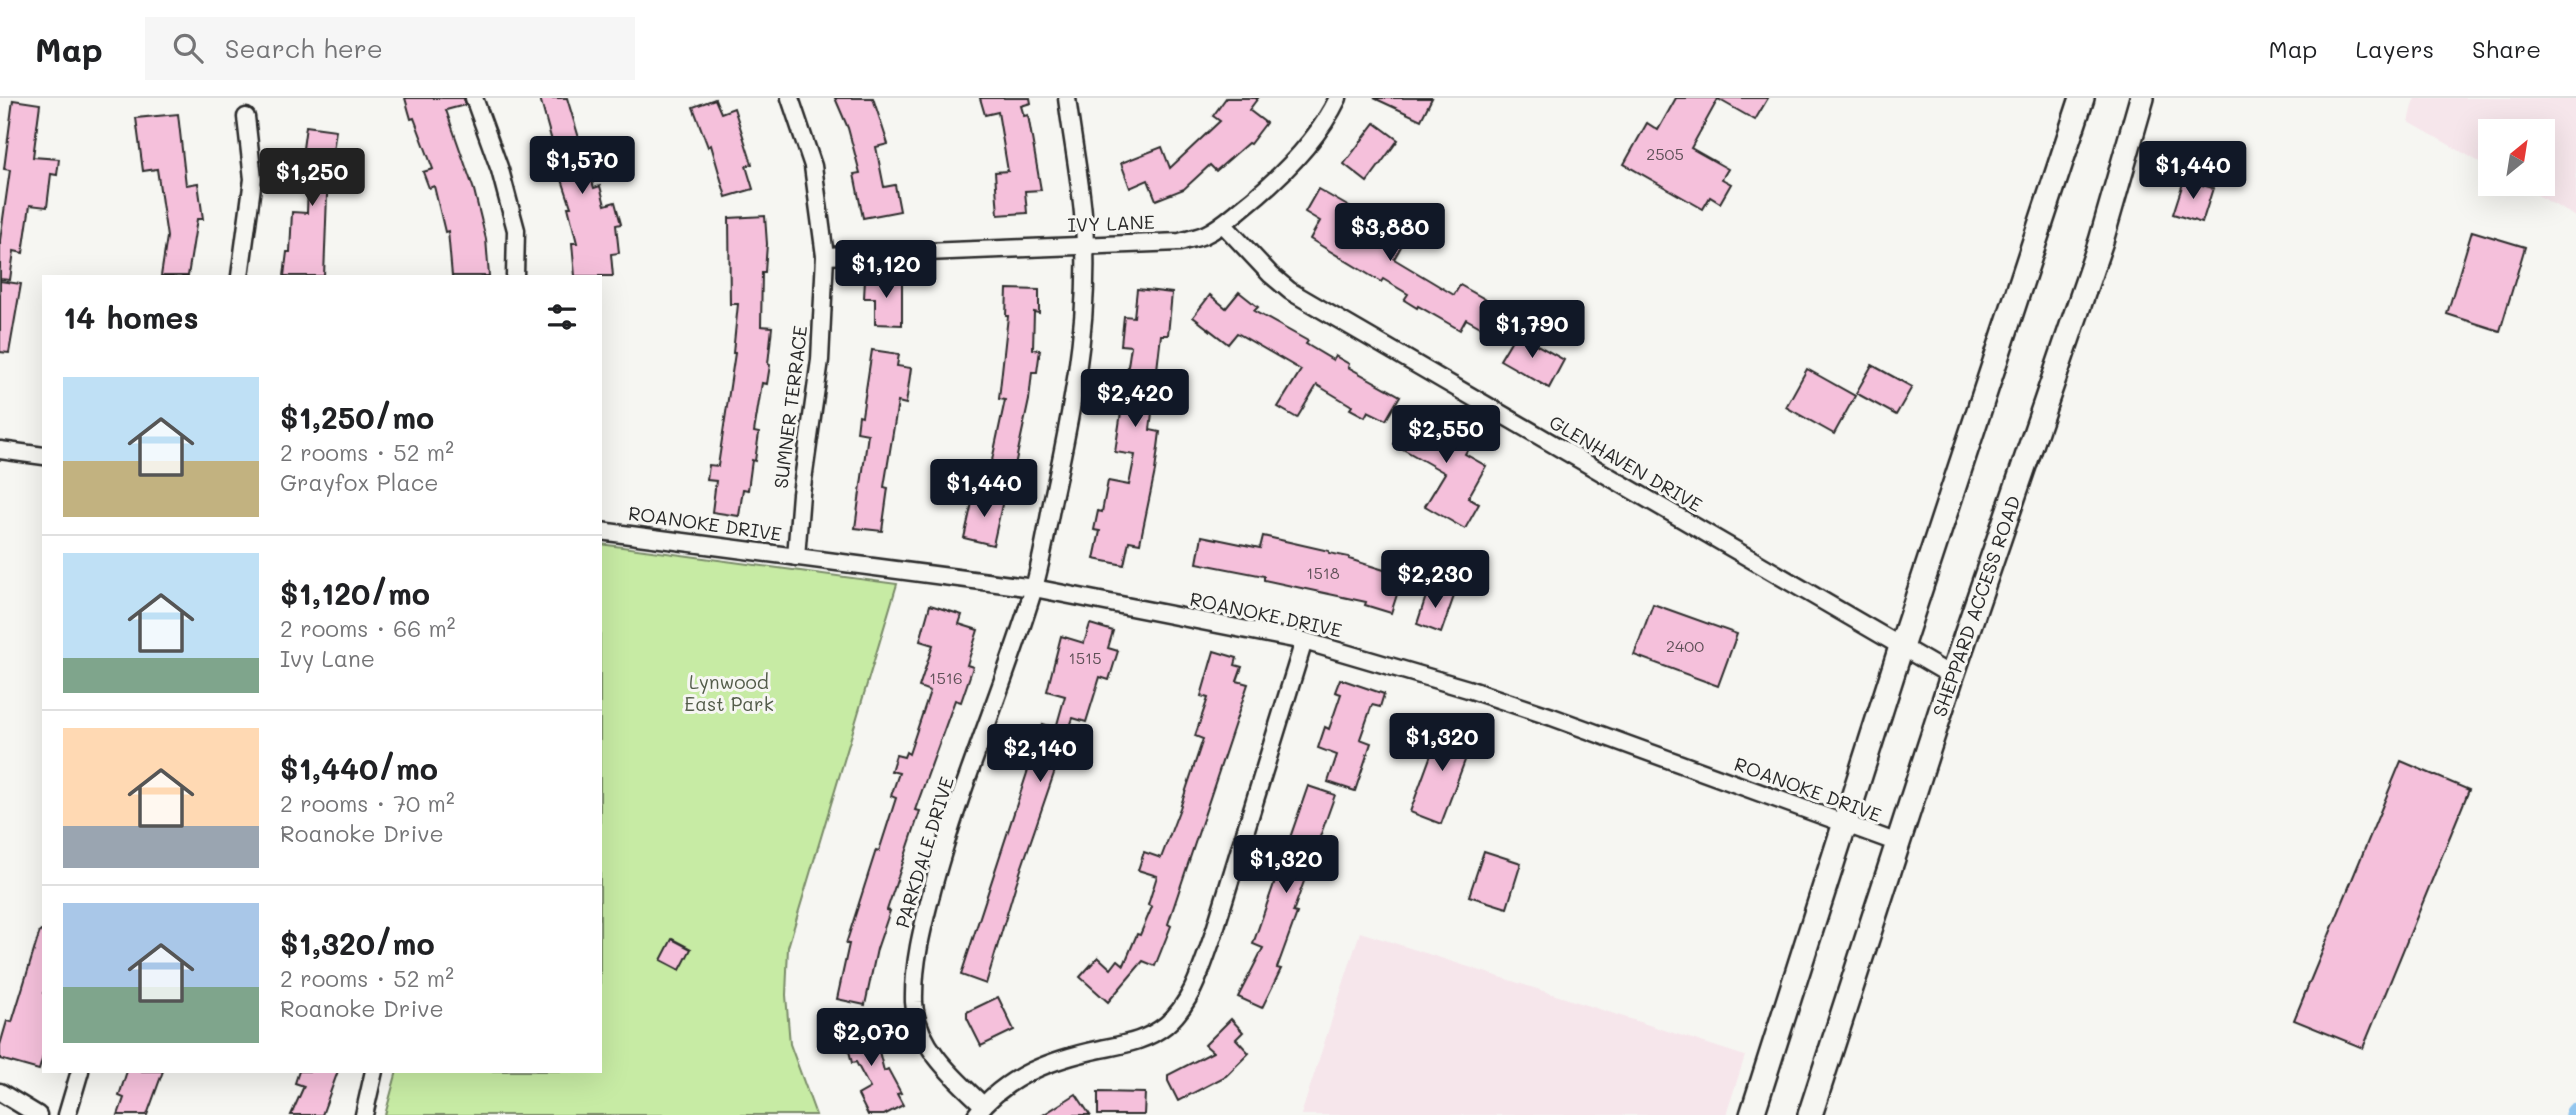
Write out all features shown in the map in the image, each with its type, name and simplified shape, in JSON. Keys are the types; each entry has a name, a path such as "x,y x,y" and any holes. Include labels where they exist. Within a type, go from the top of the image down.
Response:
{"main road":[{"path":"1752,1115 1901,647 2082,98"},
{"name":"SHEPPARD ACCESS ROAD","path":"1810,1115 1952,676 2101,241 2143,98"}],"street":[{"path":"474,98 500,170 516,230 516,275"},
{"name":"SUMNER TERRACE","path":"790,98 813,166 825,256 820,360 801,494 796,557"},
{"name":"PARKDALE DRIVE","path":"979,1110 925,1041 917,1023 914,1004 917,950 946,839 1034,588 1070,420 1083,322 1085,244 1068,98"},
{"name":"IVY LANE","path":"825,256 1180,242 1206,234 1223,224 1273,183 1306,146 1338,98"},
{"path":"240,275 253,179 246,117"},
{"name":"GLENHAVEN DRIVE","path":"1223,224 1271,275 1290,291 1952,676"},
{"path":"0,450 42,456"},
{"name":"ROANOKE DRIVE","path":"602,531 1034,588 1304,641 1468,689 1552,717 1845,826 1898,843"},
{"path":"979,1110 1008,1084 1036,1067 1099,1049 1130,1044 1151,1035 1167,1024 1185,1002 1213,936 1304,641"},
{"path":"67,1115 79,1073"},
{"path":"364,1115 374,1073"},
{"path":"0,1092 38,1115"}],"shaded area":[{"path":"2415,98 2576,98 2576,217 2539,196 2555,196 2555,119 2478,119 2478,161 2409,122"},
{"path":"1360,932 1745,1056 1726,1115 1301,1115"}],"green space":[{"name":"Lynwood East Park","path":"602,544 897,584 788,947 786,995 790,1044 816,1115 385,1115 396,1073 602,1073"}],"building":[{"path":"405,98 464,98 465,105 446,110 474,190 486,239 489,275 452,275 448,231 445,232 434,186 429,188 423,172 433,169 414,118 411,119"},
{"path":"540,98 567,98 594,188 600,186 605,205 615,202 621,224 616,225 619,253 611,254 613,276 575,275 572,243 577,243 568,207 571,207 551,146 553,145"},
{"path":"835,98 873,98 888,144 876,147 884,187 895,185 900,211 863,218 854,174 860,173 848,128"},
{"path":"980,98 1030,98 1031,103 1021,106 1024,116 1028,115 1041,190 1025,191 1027,213 998,215 995,172 1008,171 998,112 985,115"},
{"path":"1226,98 1258,98 1249,110 1266,123 1250,144 1216,171 1210,165 1184,189 1156,200 1148,180 1130,188 1121,163 1162,147 1170,168 1220,121 1213,116"},
{"path":"1374,98 1432,98 1421,120"},
{"path":"1676,98 1768,98 1755,120 1718,99 1691,148 1728,169 1722,179 1731,184 1720,203 1710,197 1703,209 1624,164 1647,123 1658,130"},
{"path":"715,99 721,113 734,108 752,164 746,166 753,189 726,197 711,145 708,147 693,107"},
{"path":"13,100 40,104 33,157 59,159 57,175 51,174 47,207 30,205 23,253 14,251 10,280 0,279 0,240 10,170 4,169"},
{"path":"178,114 186,185 198,183 203,219 197,219 188,275 161,275 167,237 157,169 143,171 136,118"},
{"path":"1375,123 1398,140 1367,182 1344,164"},
{"path":"306,126 336,130 327,195 324,275 284,275 287,252 290,252 292,212 307,213 310,157 302,156"},
{"path":"2184,180 2213,188 2202,223 2173,214"},
{"path":"1318,189 1403,243 1394,259 1454,295 1460,285 1497,306 1484,329 1466,319 1460,330 1418,306 1417,308 1404,300 1408,294 1383,279 1381,282 1310,239 1320,221 1305,212"},
{"path":"765,216 767,244 765,272 762,272 761,326 772,327 770,365 767,384 762,383 754,432 759,433 755,461 752,460 748,490 743,489 739,516 712,512 716,481 707,480 709,465 718,466 735,353 738,304 730,304 729,218"},
{"path":"2472,231 2525,247 2500,331 2447,314"},
{"path":"865,279 902,280 902,325 875,324 875,298 864,298"},
{"path":"0,281 21,284 9,353 0,352"},
{"path":"1007,289 1039,290 1039,313 1034,312 1033,349 1040,350 1037,372 1032,372 1029,400 1014,470 991,465 1005,400 999,399 1008,316"},
{"path":"1137,289 1172,293 1168,335 1161,335 1150,430 1160,432 1155,471 1140,543 1129,541 1124,565 1094,559 1100,531 1094,530 1098,511 1102,512 1108,481 1129,485 1135,455 1115,452 1131,346 1121,345 1124,316 1134,317"},
{"path":"1239,292 1258,307 1254,311 1308,341 1306,344 1333,360 1335,356 1349,364 1348,367 1400,396 1386,420 1368,411 1365,417 1317,385 1297,418 1278,407 1301,370 1237,333 1228,344 1193,317 1210,295 1226,308"},
{"path":"1516,333 1564,360 1549,388 1500,360"},
{"path":"872,350 899,354 897,366 911,368 906,404 898,402 884,487 888,488 882,531 855,528 868,434 857,432"},
{"path":"1872,365 1912,387 1896,415 1856,393"},
{"path":"1807,369 1855,396 1834,434 1786,407"},
{"path":"1425,413 1452,428 1457,420 1478,432 1465,454 1486,466 1468,498 1479,504 1465,529 1425,506 1445,473 1394,444 1406,423 1416,429"},
{"path":"974,494 1003,500 993,545 964,538"},
{"path":"1202,536 1260,548 1263,536 1329,551 1403,576 1391,613 1365,605 1366,602 1264,580 1264,576 1197,563"},
{"path":"1429,587 1454,596 1441,633 1417,624"},
{"path":"1653,604 1737,634 1718,686 1634,655"},
{"path":"930,605 962,615 959,624 978,630 967,665 973,667 961,702 955,700 915,810 920,811 887,910 890,911 877,949 865,1005 837,999 849,944 846,944 896,798 891,796 899,773 891,771 896,755 904,757 906,752 909,754 930,691 919,687 933,645 920,641"},
{"path":"1090,624 1113,631 1108,648 1118,651 1109,680 1100,677 1086,722 1073,718 1016,884 986,984 961,975 1043,724 1056,728 1065,696 1047,691 1061,636 1084,643"},
{"path":"1214,651 1237,658 1235,665 1242,667 1237,681 1248,684 1168,924 1171,926 1155,966 1143,961 1108,1002 1080,977 1098,957 1111,969 1118,960 1124,965 1152,907 1148,905 1157,876 1138,870 1144,852 1161,858 1180,808 1203,739 1195,736 1208,698 1201,696"},
{"path":"1340,679 1384,694 1380,707 1372,705 1360,739 1371,743 1355,791 1328,782 1337,755 1318,748 1325,727 1329,729 1341,694 1335,692"},
{"path":"1443,722 1475,734 1441,824 1410,812"},
{"path":"2401,761 2469,790 2363,1048 2294,1020"},
{"path":"1308,786 1335,795 1293,912 1297,913 1277,968 1281,969 1262,1008 1238,997 1263,948 1253,944"},
{"path":"1484,851 1521,863 1507,908 1469,896"},
{"path":"42,932 42,1060 39,1070 0,1059 0,1045 7,1021 12,1022"},
{"path":"672,939 691,949 680,970 661,960"},
{"path":"998,997 1014,1030 981,1046 967,1018 967,1012"},
{"path":"870,1016 884,1071 888,1069 901,1093 897,1094 903,1105 884,1115 868,1115 858,1095 870,1088 856,1062 852,1063 842,1023"},
{"path":"1231,1019 1243,1032 1236,1039 1249,1053 1226,1076 1178,1101 1168,1081 1168,1075 1213,1052 1205,1045"},
{"path":"126,1073 162,1073 147,1115 118,1115 124,1098 119,1096"},
{"path":"298,1073 337,1073 322,1115 291,1115 304,1086 295,1083"},
{"path":"1098,1092 1145,1093 1144,1115 1098,1115"},
{"path":"1076,1094 1090,1115 1043,1115"}]}
